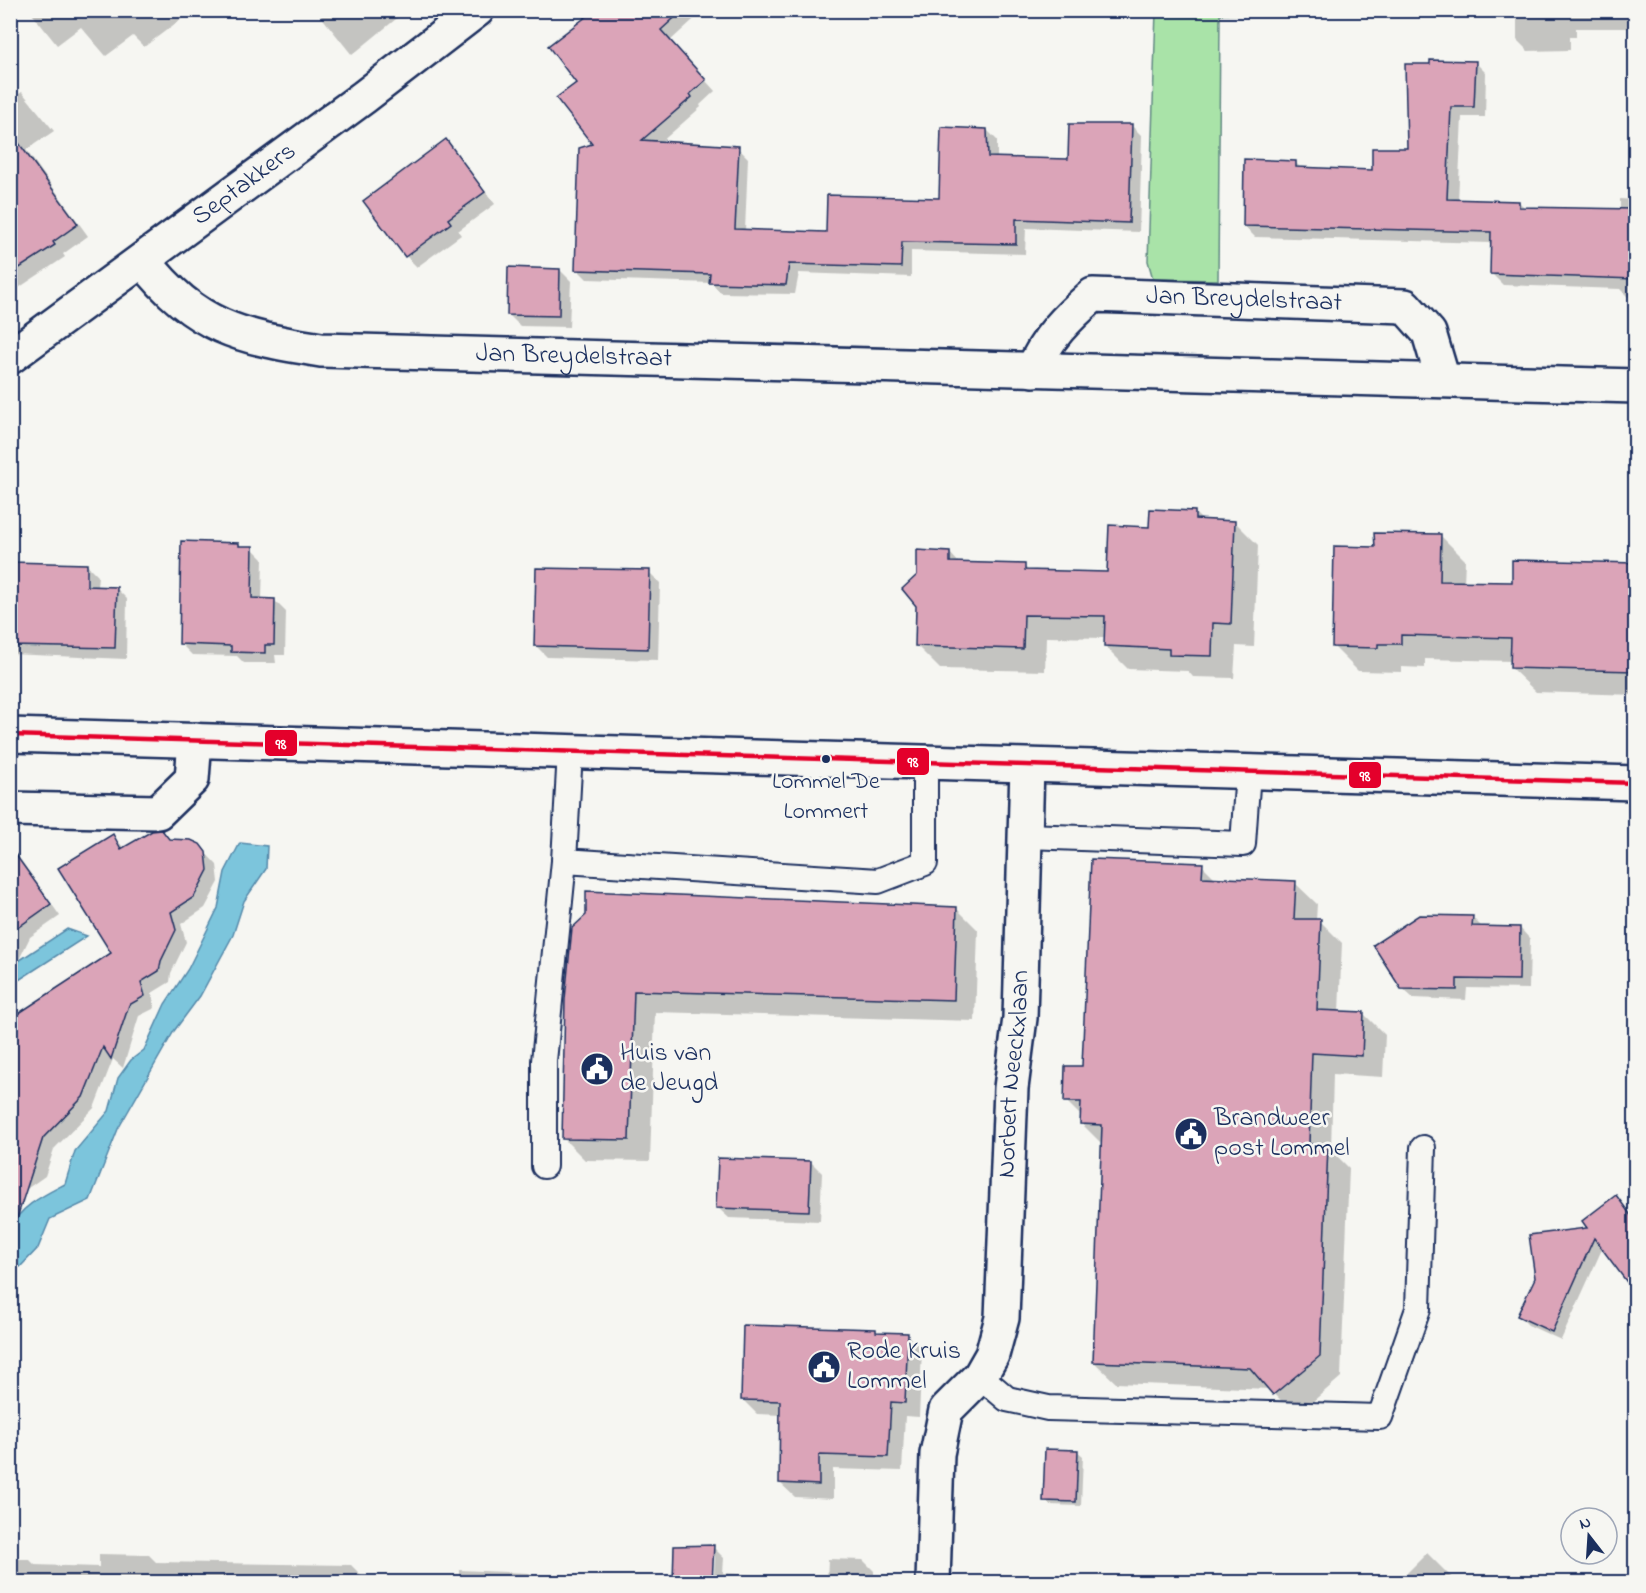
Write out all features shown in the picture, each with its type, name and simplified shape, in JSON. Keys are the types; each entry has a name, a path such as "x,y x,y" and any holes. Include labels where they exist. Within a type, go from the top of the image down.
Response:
{"street":[{"name":"Septakkers","path":"10,357 477,10"},
{"name":"Jan Breydelstraat","path":"143,260 155,275 198,314 257,339 321,350 1635,386"},
{"name":"Jan Breydelstraat","path":"1033,370 1040,354 1060,324 1093,295 1405,306 1429,333 1443,380"},
{"path":"10,735 1635,783"},
{"path":"10,809 158,812 192,779 195,740"},
{"name":"Norbert Neeckxlaan","path":"933,1582 937,1454 946,1410 980,1376 992,1355 1002,1318 1011,1088 1020,1018 1027,836 1027,766"}],"lane":[{"path":"544,1166 544,1061 564,861 570,751"},
{"path":"564,861 878,881 925,863 925,762"},
{"path":"1027,836 1243,844 1248,771"},
{"path":"980,1376 1007,1399 1048,1408 1380,1417 1418,1309 1424,1148"}],"green space":[{"path":"1156,11 1341,11 1220,14 1218,280 1153,279 1148,261"}],"water":[{"path":"240,843 267,846 266,869 244,901 233,935 200,996 174,1031 118,1129 90,1200 50,1219 38,1248 20,1267 11,1262 10,1237 15,1221 34,1202 65,1184 75,1151 109,1111 118,1078 131,1060 144,1050 165,1004 188,969 218,908 225,872"},
{"path":"67,929 87,936 11,985 11,966"}],"building":[{"path":"595,10 683,10 661,30 706,80 690,94 692,97 642,140 739,146 735,229 826,232 827,195 939,198 941,127 987,129 988,157 1068,159 1069,124 1132,124 1129,223 1016,219 1016,244 902,242 901,267 789,264 786,285 709,283 710,274 575,270 579,148 592,144 556,98 576,83 548,46"},
{"path":"1430,60 1476,61 1474,107 1451,107 1447,199 1519,201 1519,207 1635,209 1635,279 1490,274 1491,232 1243,226 1244,159 1296,161 1296,167 1372,170 1372,148 1407,148 1405,64 1430,64"},
{"path":"10,131 78,224 53,242 55,245 10,274"},
{"path":"446,139 485,192 448,219 451,223 405,257 363,201"},
{"path":"508,267 560,269 559,316 507,315"},
{"path":"1150,509 1195,511 1195,519 1235,521 1231,624 1213,623 1212,656 1169,655 1169,649 1104,646 1105,616 1024,615 1023,649 915,646 916,606 902,589 917,575 917,550 950,552 950,562 1025,564 1025,570 1107,572 1109,525 1149,527"},
{"path":"1374,533 1441,534 1440,581 1512,582 1512,560 1635,563 1635,671 1510,668 1511,638 1401,635 1401,644 1378,644 1378,648 1332,647 1334,546 1375,547"},
{"path":"181,541 239,543 239,546 253,546 252,598 275,599 274,645 265,645 265,653 231,652 231,646 179,644"},
{"path":"10,562 87,564 87,586 117,587 115,648 10,646"},
{"path":"536,568 650,570 648,649 534,646"},
{"path":"162,830 169,839 191,840 200,844 206,852 208,870 194,897 171,912 176,930 161,961 159,971 141,982 145,996 129,1005 111,1059 103,1047 83,1097 43,1138 17,1218 10,1217 10,1019 111,953 58,868 113,834 121,849 152,831"},
{"path":"10,847 51,904 10,933"},
{"name":"Brandweer post Lommel","path":"1091,859 1203,863 1202,877 1296,881 1294,919 1321,919 1317,1010 1364,1012 1362,1056 1312,1053 1309,1144 1328,1145 1320,1356 1273,1395 1250,1368 1093,1362 1102,1125 1080,1124 1081,1102 1064,1102 1065,1066 1082,1066"},
{"name":"Huis van de Jeugd","path":"586,891 957,907 954,1000 634,991 629,1140 562,1139 565,999 572,928 586,915"},
{"path":"1419,915 1473,916 1472,926 1520,927 1519,980 1457,979 1457,990 1401,989 1373,945"},
{"path":"718,1158 811,1161 809,1211 716,1208"},
{"path":"1616,1195 1635,1221 1635,1293 1594,1238 1552,1332 1517,1316 1535,1278 1529,1235 1587,1228 1582,1221"},
{"name":"Rode Kruis Lommel","path":"743,1325 876,1329 876,1332 908,1333 905,1403 891,1402 888,1457 819,1455 819,1485 779,1483 780,1401 741,1400"},
{"path":"1045,1449 1078,1450 1076,1502 1043,1501"},
{"path":"714,1545 712,1582 673,1582 674,1546"}],"transit line":[{"name":"98","path":"10,735 1636,783"}],"place":[{"name":"Lommel De Lommert","path":"826,759"},
{"name":"Huis van de Jeugd","path":"597,1069"},
{"name":"Brandweer post Lommel","path":"1191,1134"},
{"name":"Rode Kruis Lommel","path":"824,1367"}]}
